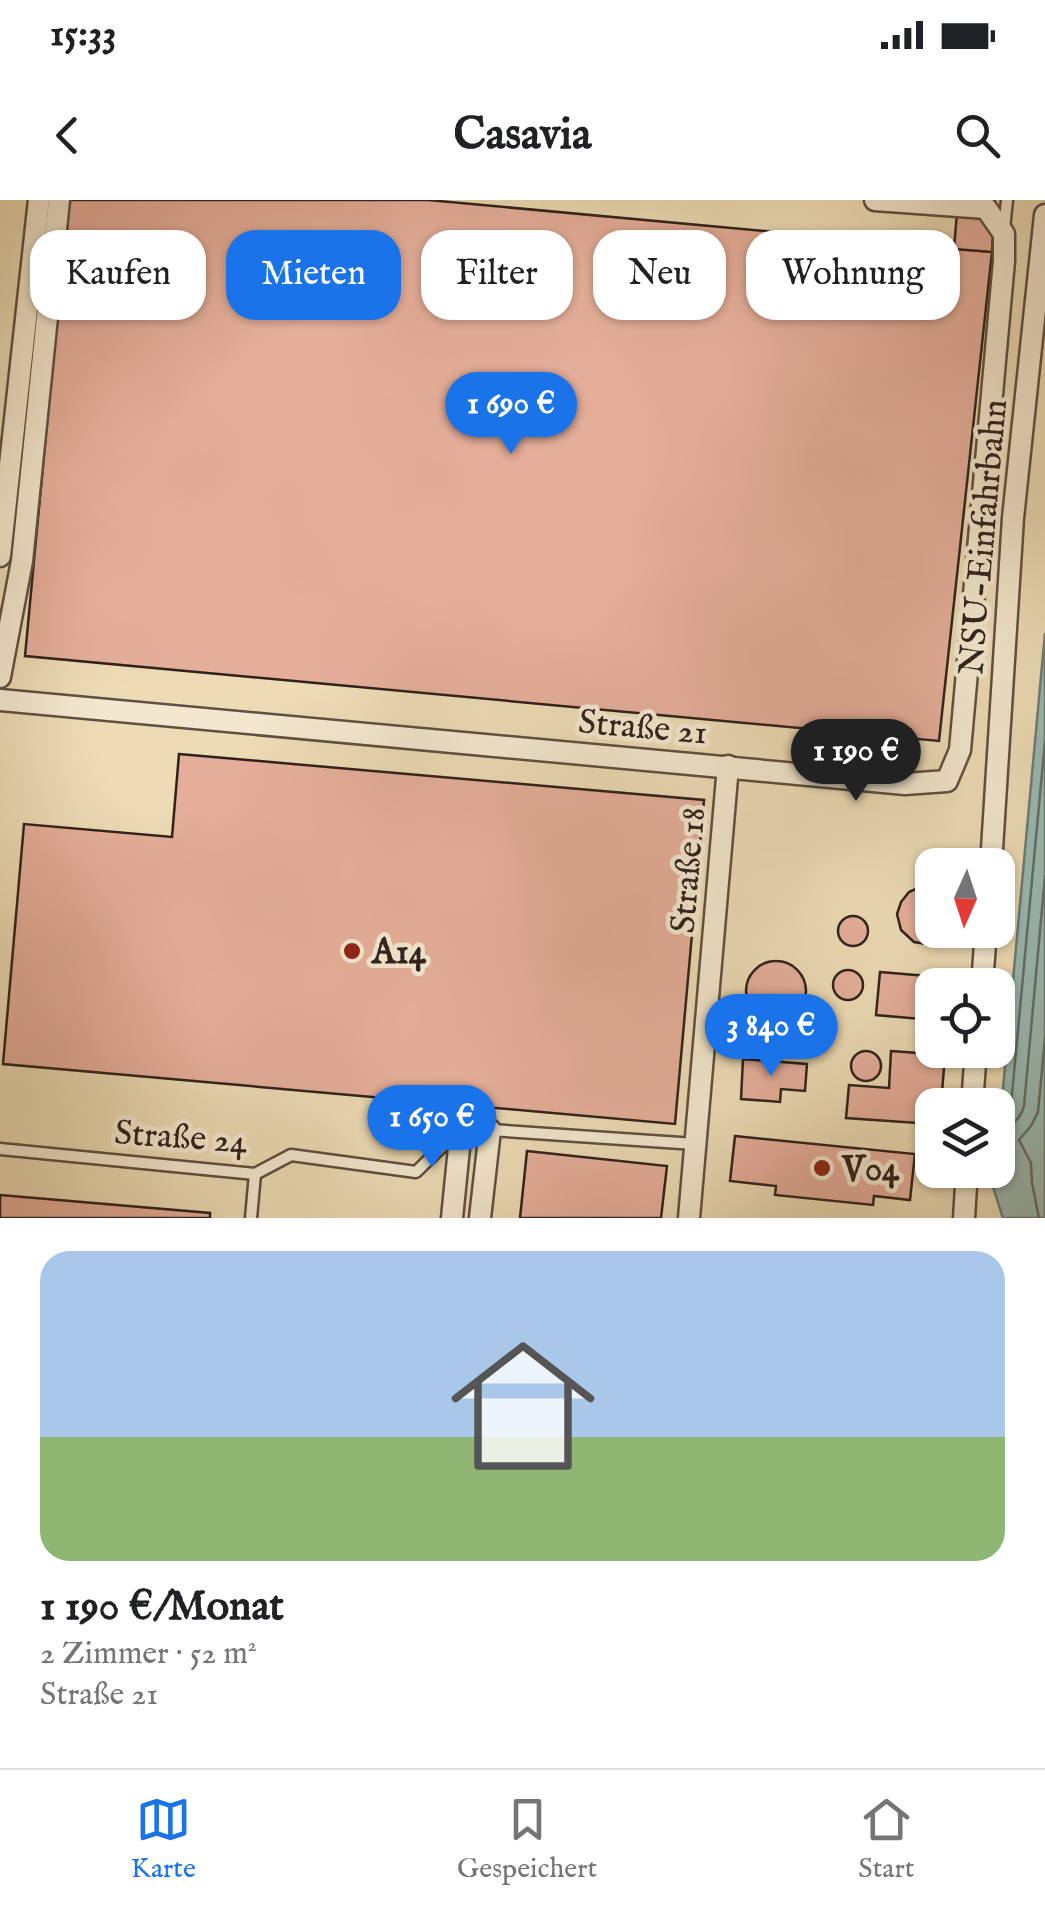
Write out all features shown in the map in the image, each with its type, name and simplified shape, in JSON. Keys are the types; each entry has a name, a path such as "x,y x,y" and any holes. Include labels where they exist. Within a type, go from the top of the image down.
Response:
{"street":[{"path":"25,538 0,543 39,200"},
{"path":"0,676 25,538 59,200"},
{"path":"876,200 986,208 1004,234"},
{"name":"NSU-Einfahrbahn","path":"992,848 1012,518 1045,215"},
{"name":"Straße 21","path":"0,700 905,784 947,781 960,750 1004,234"},
{"name":"Straße 18","path":"689,1218 728,766"},
{"path":"452,1218 461,1128"},
{"path":"480,1218 490,1130"},
{"path":"964,1218 966,1188"}],"lane":[{"path":"1004,234 1007,200"},
{"path":"461,1128 696,1144"},
{"name":"Straße 24","path":"0,1149 255,1174 291,1155 416,1172 461,1128"},
{"path":"251,1218 255,1174"}],"water":[{"path":"1045,633 1045,1218 1003,1218 993,1188 1015,1188 1015,1088 1003,1088 1005,1068 1015,1068 1014,968"}],"building":[{"path":"68,200 428,200 753,230 746,230 746,320 960,320 960,249 992,252 939,741 25,656 57,320 206,320 206,230 65,230"},
{"path":"958,200 995,200 992,252 960,249 960,230 956,230"},
{"name":"A14","path":"179,754 704,800 675,1124 3,1064 24,824 172,837"},
{"path":"915,889 915,942 901,930 897,914 909,892"},
{"path":"853,916 864,920 868,931 864,942 853,946 842,942 838,931 842,920"},
{"path":"776,961 797,970 806,991 797,1012 776,1021 755,1012 746,991 755,970"},
{"path":"848,970 859,974 863,985 859,996 848,1000 837,996 833,985 837,974"},
{"path":"880,972 915,975 915,1018 876,1015"},
{"path":"866,1051 877,1055 881,1066 877,1077 866,1081 855,1077 851,1066 855,1055"},
{"path":"891,1051 915,1053 915,1068 944,1068 942,1088 915,1088 915,1123 846,1118 849,1085 889,1088"},
{"path":"743,1059 807,1064 805,1091 781,1089 780,1102 741,1099"},
{"name":"V04","path":"735,1136 915,1154 910,1200 874,1196 873,1205 775,1195 776,1186 730,1181"},
{"path":"527,1151 667,1166 661,1218 520,1218"},
{"path":"0,1195 210,1213 210,1218 0,1218"}],"place":[{"name":"A14","path":"352,951"},
{"name":"V04","path":"822,1168"}]}
